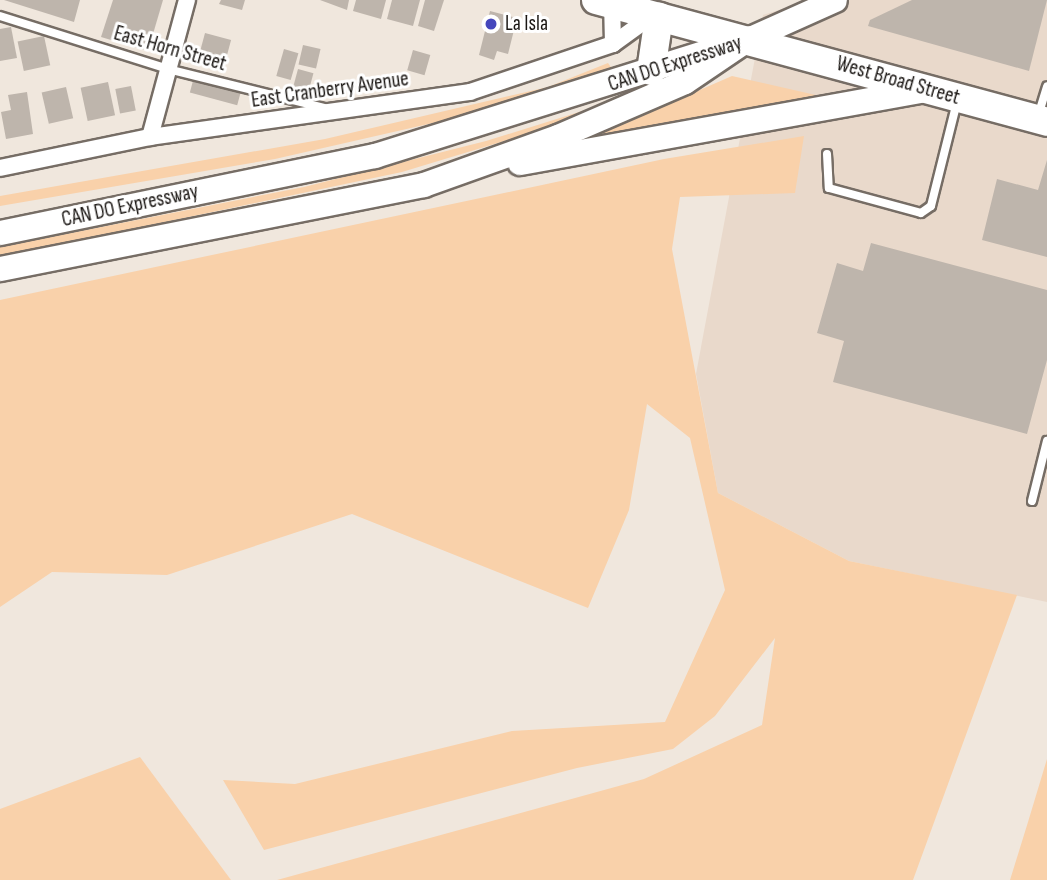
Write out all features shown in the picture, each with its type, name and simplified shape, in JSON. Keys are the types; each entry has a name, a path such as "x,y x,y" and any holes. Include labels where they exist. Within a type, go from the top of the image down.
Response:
{"highway":[{"name":"West Broad Street","path":"607,1 1042,120"},
{"path":"651,71 656,16"}],"main road":[{"name":"CAN DO Expressway","path":"0,233 375,156 750,38"},
{"name":"CAN DO Expressway","path":"0,269 424,185 558,137 684,82 750,38"},
{"path":"424,185 527,162 925,90"}],"street":[{"path":"150,137 187,0"},
{"path":"750,38 835,0"},
{"path":"607,1 613,44"},
{"name":"East Cranberry Avenue","path":"0,168 150,137 470,92 613,44 656,16"}],"lane":[{"name":"East Horn Street","path":"0,16 168,69 333,110"},
{"path":"1042,120 1047,86"},
{"path":"827,154 829,188 921,214 931,206 958,99"},
{"path":"1032,500 1047,441"}],"shaded area":[{"path":"811,0 1047,0 1047,602 849,561 718,493 696,374 763,15"},
{"path":"608,63 613,70 481,112 275,159 0,206 0,196 325,139 548,87"},
{"path":"732,76 820,96 597,141 594,136"},
{"path":"611,102 554,126 402,172 0,257 0,247 304,187 486,141"},
{"path":"804,136 795,193 680,197 672,249 718,493 849,561 1017,595 913,880 277,880 644,779 762,725 775,638 715,716 673,749 577,768 264,850 223,780 295,784 512,731 665,722 725,590 690,438 647,404 629,510 588,608 352,514 167,575 52,572 0,607 0,300 664,159"},
{"path":"140,757 231,880 0,880 0,809"},
{"path":"1047,759 1047,880 1010,880 1028,822"}],"building":[{"path":"4,0 80,0 74,22"},
{"path":"113,0 163,0 148,51 101,37"},
{"path":"221,0 245,0 242,10 219,4"},
{"path":"320,0 349,0 347,10"},
{"path":"356,0 386,0 381,19 353,11"},
{"path":"392,0 420,0 413,26 387,19"},
{"path":"425,0 444,0 434,31 418,26"},
{"path":"912,0 1047,0 1029,71 868,26 870,20"},
{"path":"490,11 517,18 508,54 497,51 494,60 479,55"},
{"path":"11,27 17,58 0,61 0,29"},
{"path":"205,33 231,40 224,67 198,60"},
{"path":"44,36 50,65 24,71 18,42"},
{"path":"303,45 321,49 316,69 299,64"},
{"path":"284,49 298,53 291,80 276,76"},
{"path":"413,50 430,55 425,75 407,70"},
{"path":"298,69 313,73 309,91 293,87"},
{"path":"194,77 241,90 237,105 190,92"},
{"path":"108,82 115,115 88,121 81,88"},
{"path":"131,86 136,111 120,114 115,89"},
{"path":"66,87 73,118 49,124 42,93"},
{"path":"27,92 33,134 6,139 1,112 11,110 8,95"},
{"path":"1047,160 1047,257 982,240 997,179 1038,190"},
{"path":"871,243 1047,290 1047,360 1027,434 833,382 844,341 817,333 837,263 863,271"}],"place":[{"name":"La Isla","path":"491,24"}]}
